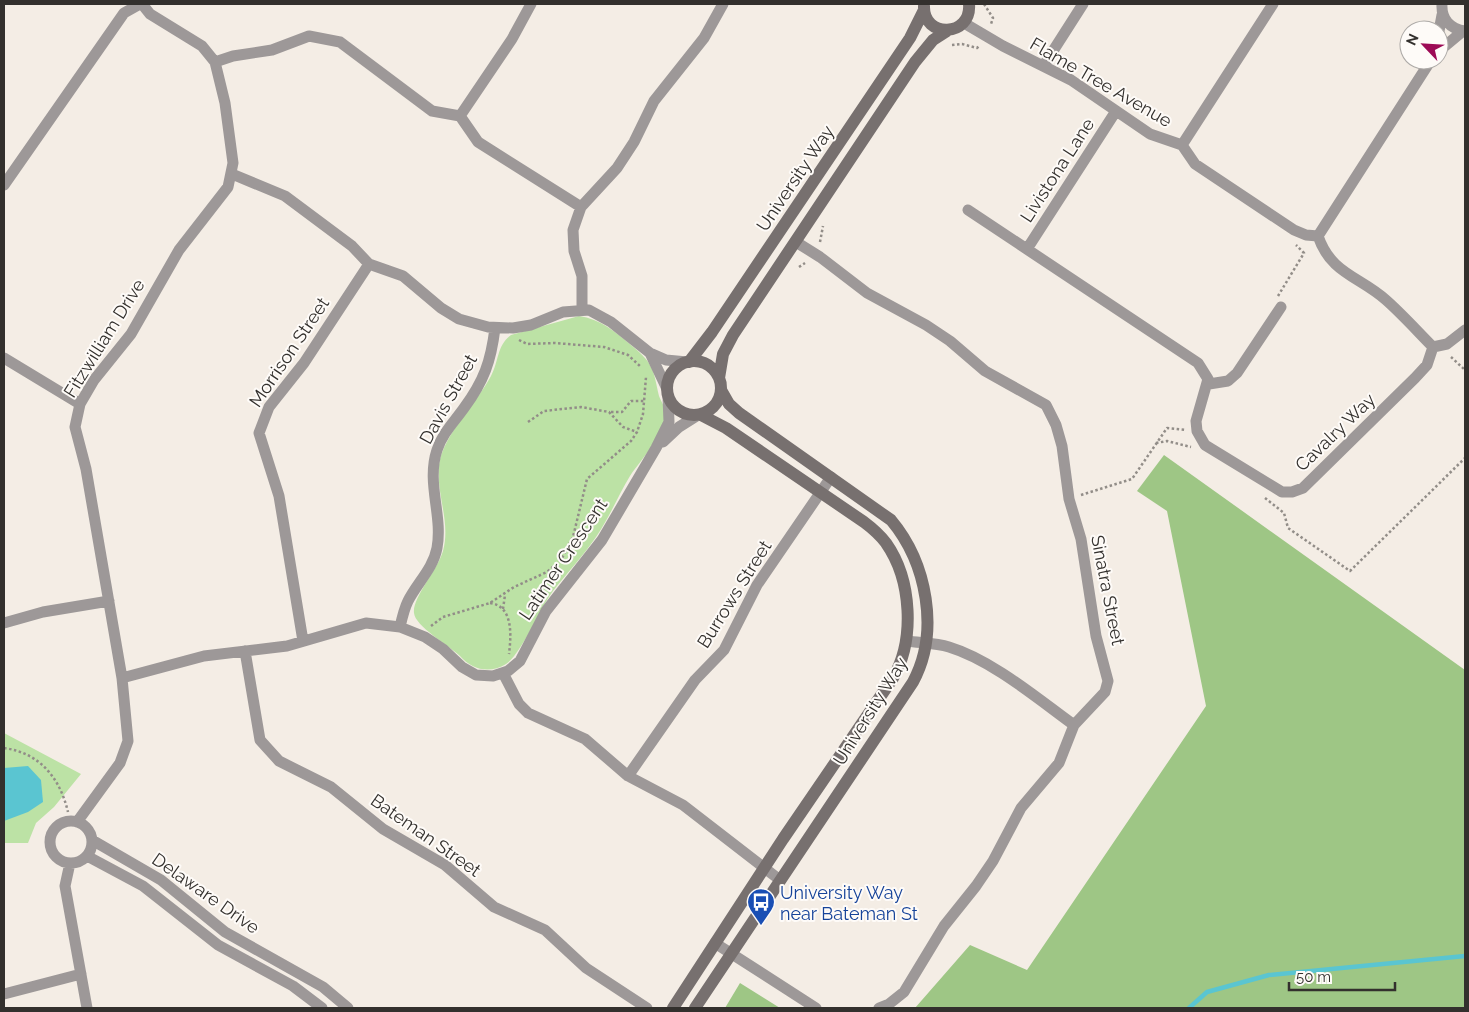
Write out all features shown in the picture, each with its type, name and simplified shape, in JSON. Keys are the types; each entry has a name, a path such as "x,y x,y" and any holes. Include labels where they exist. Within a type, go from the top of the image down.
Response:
{"street":[{"path":"4,185 124,13 141,4 150,14 202,46 215,62 272,50 309,36 340,42 432,110 460,116 478,142 581,207"},
{"path":"460,116 512,38 531,4"},
{"path":"582,310 582,276 574,251 574,230 581,207 617,168 634,142 654,101 704,38 723,4"},
{"path":"964,23 969,12 969,4"},
{"path":"1044,65 1082,4"},
{"path":"1182,145 1273,4"},
{"path":"924,7 931,24 946,31"},
{"name":"University Way","path":"688,362 709,337 910,38 924,7"},
{"path":"1441,9 1451,26 1464,31"},
{"name":"University Way","path":"695,1008 913,682 920,670 928,626 920,574 908,543 884,513 739,413 729,404 720,384 722,358 729,340 915,62 933,40 946,31 956,29 964,23"},
{"name":"Flame Tree Avenue","path":"964,23 1071,80 1150,134 1182,145 1195,164 1278,219 1306,235 1318,236"},
{"path":"1449,43 1464,31"},
{"name":"Fitzwilliam Drive","path":"73,821 120,763 128,741 122,678 86,469 75,427 80,404 94,380 131,334 179,250 220,199 232,174 233,151 215,62"},
{"path":"1424,70 1318,236 1323,252 1331,262 1385,300 1433,347 1447,344 1465,330"},
{"name":"Livistona Lane","path":"1027,249 1116,111"},
{"path":"232,174 285,196 352,246 368,264 403,276 441,308 459,319 495,328 513,328 531,325 563,312 582,310 604,317 650,353 666,360 707,364 720,384 715,405 700,415 681,413 674,408 650,353"},
{"path":"968,210 1198,364 1205,371 1209,384 1197,412 1197,431"},
{"path":"780,232 796,242"},
{"name":"Sinatra Street","path":"796,242 867,293 942,336 985,371 1046,405 1056,425 1060,439 1069,499 1081,539 1096,636 1108,681 1105,692 1074,725 1058,763 1021,808 993,861 944,926 904,992 889,1004 879,1008"},
{"name":"Morrison Street","path":"303,641 279,496 259,433 269,407 304,363 368,264"},
{"path":"1209,384 1228,381 1237,373 1281,306"},
{"name":"Davis Street","path":"400,627 408,602 429,569 436,551 439,528 432,475 436,451 445,433 472,397 486,372 491,359 495,328"},
{"name":"Cavalry Way","path":"1197,431 1205,445 1282,492 1292,492 1303,488 1416,378 1427,365 1433,347"},
{"path":"4,358 80,404"},
{"path":"668,393 668,381 674,371 688,362"},
{"name":"Latimer Crescent","path":"503,674 517,664 546,611 602,540 656,448 669,422 668,393"},
{"name":"University Way","path":"673,1008 764,868 893,678 902,660 907,641 907,605 901,578 886,544 864,522 726,428 700,415"},
{"name":"Latimer Crescent","path":"656,448 679,427 700,415"},
{"name":"Burrows Street","path":"628,776 695,680 724,650 757,585 831,477"},
{"path":"4,623 44,612 109,601"},
{"path":"122,678 204,656 287,646 366,623 400,627 431,640 468,672 482,676 503,674 519,704 528,713 585,739 628,776 683,806 780,880"},
{"path":"907,641 948,647 966,654 1014,681 1074,725"},
{"name":"Bateman Street","path":"245,651 260,740 279,760 331,787 383,829 445,865 494,907 545,930 586,968 647,1008"},
{"path":"73,821 86,827 92,840 92,847 87,856 81,861 70,863 61,860 51,846 53,832 58,826 73,821"},
{"name":"Delaware Drive","path":"92,840 162,880 225,932 323,987 348,1008"},
{"name":"Delaware Drive","path":"87,856 143,886 218,945 293,986 322,1008"},
{"path":"70,863 65,886 87,1008"},
{"path":"716,943 816,1008"},
{"path":"4,994 81,974"}],"path":[{"path":"949,46 962,44 977,48 987,36 993,18 984,4"},
{"path":"799,267 820,241 822,230 827,220"},
{"path":"1281,306 1277,297 1304,253 1296,245"},
{"path":"513,328 523,343 604,347 628,355 643,370"},
{"path":"1451,357 1465,370"},
{"path":"428,632 434,623 443,617 490,603 514,586 548,572 565,555 573,537 587,479 631,441 637,432 643,414 646,374"},
{"path":"617,420 630,401 644,401"},
{"path":"528,422 540,412 560,408 581,407 609,412 623,411"},
{"path":"609,412 625,428 637,432"},
{"path":"1069,499 1132,479 1167,428 1197,431"},
{"path":"1156,443 1167,441 1194,448"},
{"path":"1258,492 1284,513 1288,528 1350,571 1465,458"},
{"path":"503,610 505,594"},
{"path":"490,603 503,610 508,619 510,631 509,656 517,664"},
{"path":"4,748 18,750 40,762 63,792 73,821"}],"green space":[{"path":"579,316 594,320 607,327 644,357 654,373 659,396 665,410 664,421 657,438 630,476 601,530 553,591 518,651 506,664 500,667 488,670 482,669 470,665 426,629 420,624 414,613 417,600 443,551 445,540 439,487 439,465 442,454 453,431 485,387 506,339 511,335"},
{"path":"1164,455 1465,670 1465,1008 915,1008 970,945 1027,970 1206,706 1167,511 1137,491"},
{"path":"4,733 81,774 54,807 36,823 28,843 4,843"},
{"path":"740,983 780,1008 725,1008"}],"water":[{"path":"28,766 41,780 43,802 28,812 4,821 4,768"}],"waterway":[{"path":"1189,1008 1207,992 1269,975 1465,956"}],"place":[{"name":"University Way near Bateman St","path":"761,926"}]}
